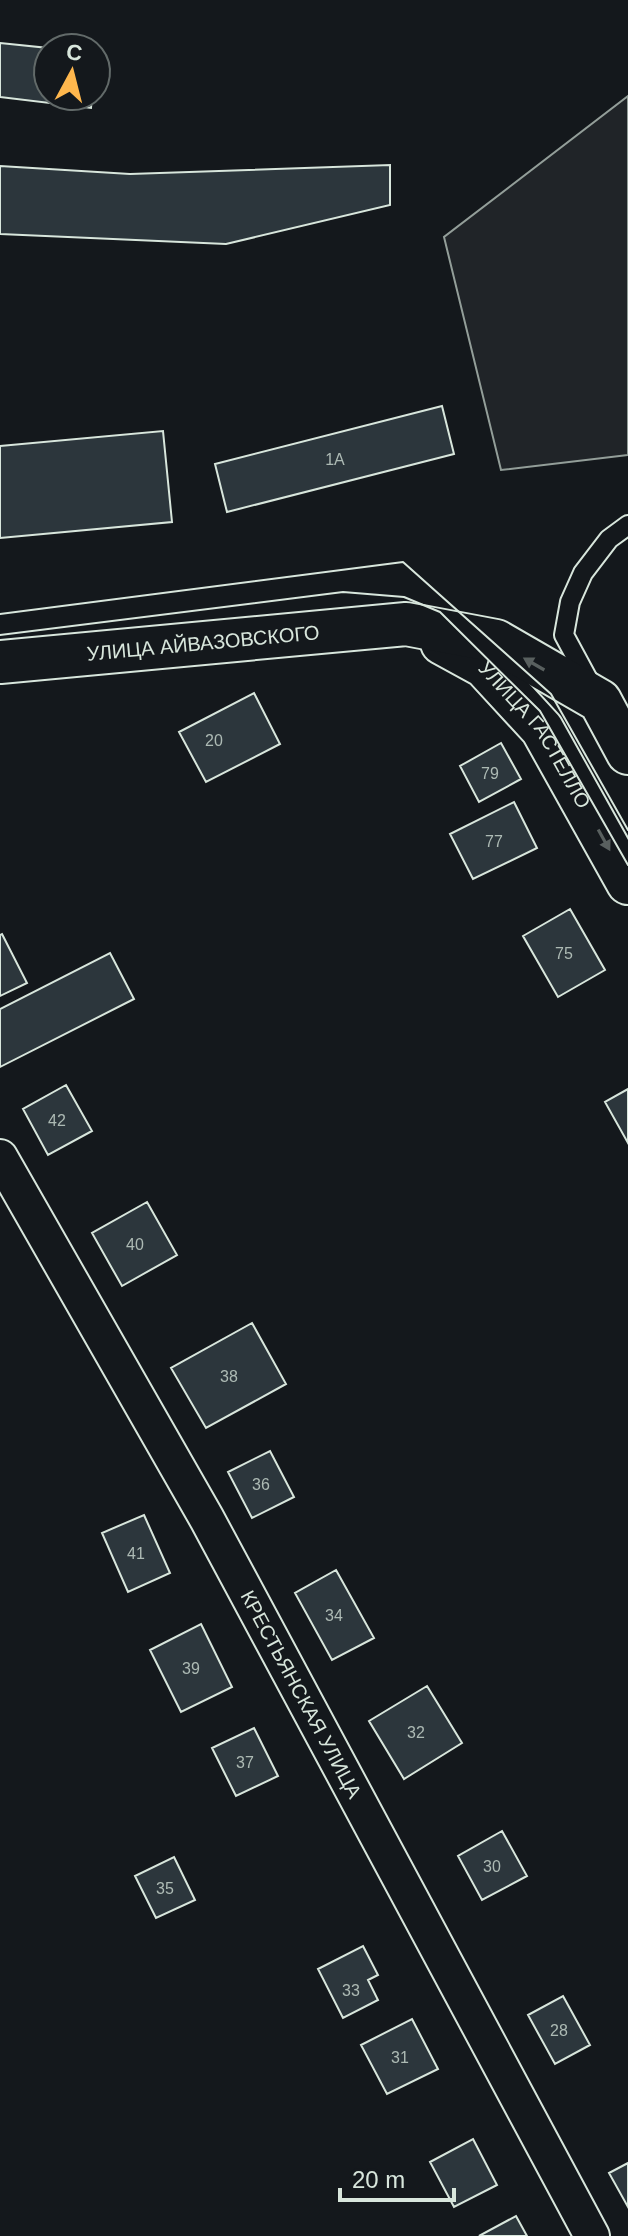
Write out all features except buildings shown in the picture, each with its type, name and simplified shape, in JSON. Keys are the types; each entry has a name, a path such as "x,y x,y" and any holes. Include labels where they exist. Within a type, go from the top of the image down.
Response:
{"street":[{"name":"УЛИЦА АЙВАЗОВСКОГО","path":"0,662 406,624 496,641 600,701"},
{"name":"УЛИЦА ГАСТЕЛЛО","path":"406,624 484,666 542,729 628,883"},
{"path":"600,701 628,753"},
{"name":"КРЕСТЬЯНСКАЯ УЛИЦА","path":"0,1157 207,1519 592,2236"}],"lane":[{"path":"600,701 564,635 570,602 583,573 609,539 628,525"}],"shaded area":[{"path":"628,96 628,455 501,470 444,237"}],"tram line":[{"path":"0,614 403,562 551,694 628,830"},
{"path":"0,635 343,592 404,597 440,612 540,711 628,865"}]}
